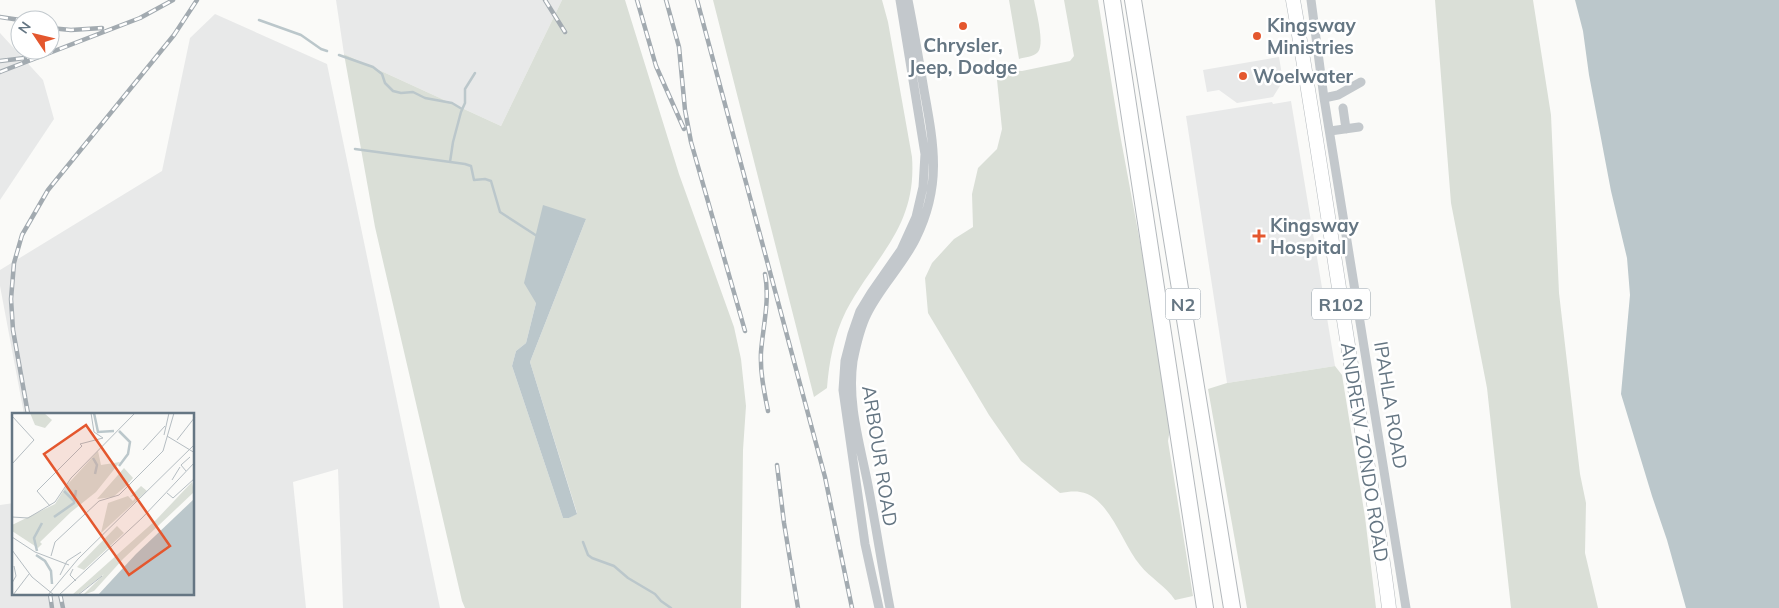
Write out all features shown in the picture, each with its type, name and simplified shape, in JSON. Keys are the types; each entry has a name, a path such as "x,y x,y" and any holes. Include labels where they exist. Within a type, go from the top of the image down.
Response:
{"highway":[{"name":"N2","path":"1112,0 1204,608"},
{"name":"N2","path":"1134,0 1232,604"}],"main road":[{"name":"ANDREW ZONDO ROAD","path":"1293,0 1311,100 1380,535 1389,608"}],"street":[{"name":"ARBOUR ROAD","path":"879,608 865,544 843,390 845,361 860,311 901,250 916,217 923,187 925,154 900,0"},
{"name":"ARBOUR ROAD","path":"890,608 869,487 856,430 851,381 858,337 866,314 916,238 931,194 934,172 934,146 908,0"},
{"name":"IPAHLA ROAD","path":"1311,0 1324,98 1406,608"},
{"path":"1324,98 1338,95 1361,82"},
{"path":"1343,108 1346,129"},
{"path":"1330,131 1359,127"}],"shaded area":[{"path":"336,0 562,0 501,126 344,54"},
{"path":"562,0 625,0 679,174 734,327 741,359 746,406 743,450 741,608 465,608 375,227 344,54 501,126","holes":["586,219 530,362 577,513 569,518 563,518 512,366 516,351 526,343 536,303"]},
{"path":"713,0 882,0 888,22 912,157 912,181 908,203 892,239 846,311 833,349 827,388 814,397"},
{"path":"1009,0 1034,0 1041,42 1038,52 1034,55 1019,59"},
{"path":"1064,0 1098,0 1119,129 1145,269 1170,429 1168,441 1193,596 1175,600 1167,590 1148,574 1133,556 1114,522 1099,502 1090,495 1080,492 1060,493 1021,461 989,415 928,313 925,278 932,263 954,239 973,227 972,194 978,168 997,149 1002,129 996,70 1022,71 1070,61 1074,56"},
{"path":"1435,0 1533,0 1551,115 1559,293 1580,474 1586,503 1585,553 1598,608 1511,608 1487,388 1451,203"},
{"path":"1575,0 1779,0 1779,608 1686,608 1667,540 1621,394 1630,295 1627,258 1611,191 1589,75 1583,31"},
{"path":"215,14 327,64 440,608 343,608 338,469 293,482 306,608 0,608 0,505 12,503 12,596 195,596 195,413 24,413 0,286 0,270 162,171 190,38"},
{"path":"0,33 10,44 10,60 25,60 43,80 54,119 0,200"},
{"name":"Woelwater","path":"1279,57 1283,81 1273,97 1237,103 1219,90 1207,92 1203,70"},
{"name":"Kingsway Hospital","path":"1291,101 1335,366 1227,383 1186,116 1272,102 1273,104"},
{"path":"543,205 586,219 530,362 577,514 569,518 563,518 512,366 516,351 526,343 536,303 524,283"},
{"path":"1335,366 1342,375 1365,517 1376,608 1247,608 1208,389 1227,383"}],"waterway":[{"path":"259,20 301,35 327,51"},
{"path":"339,55 373,67 382,74 385,83 393,91 401,93 413,92 425,98 452,103 462,109"},
{"path":"450,162 453,142 465,103 465,89 475,73"},
{"path":"355,149 471,166 474,180 485,179 491,181 500,212 537,236"},
{"path":"583,542 588,555 614,566 628,578 655,594 671,608"}],"railway":[{"path":"0,72 140,18 173,0"},
{"path":"28,413 13,330 11,299 14,263 22,235 48,190 174,35 197,0"},
{"path":"545,0 565,32"},
{"path":"637,0 656,66 684,129"},
{"path":"666,0 679,47 685,110 691,142 745,331"},
{"path":"697,0 825,477 852,608"},
{"path":"0,17 10,18"},
{"path":"60,29 102,28"},
{"path":"0,61 10,60"},
{"path":"765,274 766,303 761,359 768,411"},
{"path":"777,465 784,523 798,608"},
{"path":"50,596 52,608"},
{"path":"60,596 63,608"}],"place":[{"name":"Chrysler, Jeep, Dodge","path":"963,26"},
{"name":"Kingsway Ministries","path":"1257,36"},
{"name":"Woelwater","path":"1243,76"},
{"name":"Kingsway Hospital","path":"1259,236"}]}
